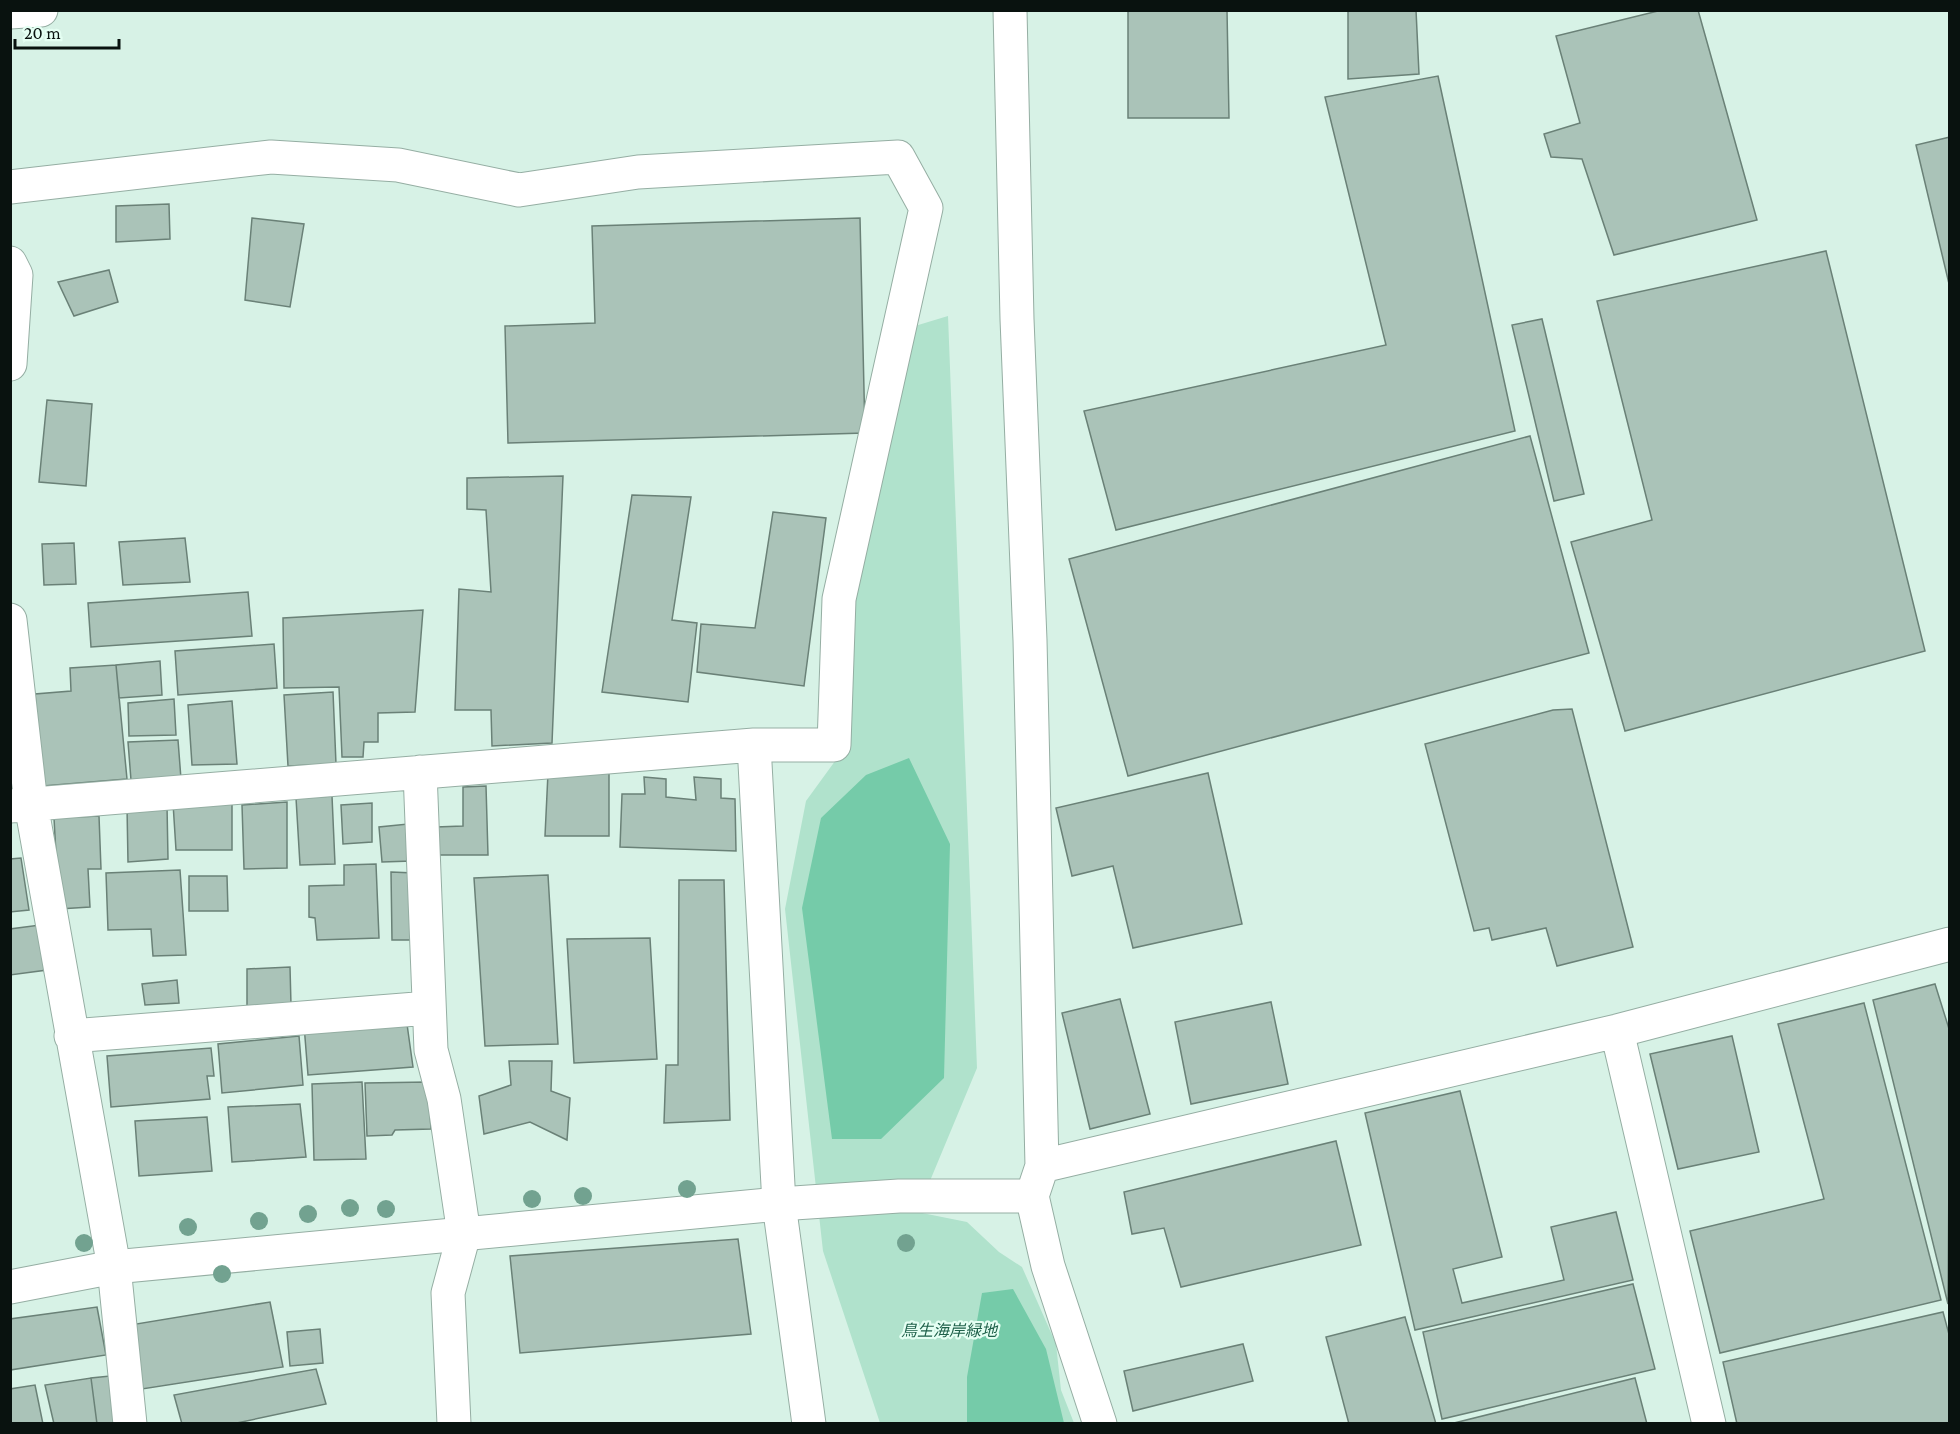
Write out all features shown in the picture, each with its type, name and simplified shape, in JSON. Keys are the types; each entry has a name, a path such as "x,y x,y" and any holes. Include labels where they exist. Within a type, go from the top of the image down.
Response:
{"street":[{"path":"10,12 41,10"},
{"path":"1010,10 1017,319 1030,640 1037,1181 1048,1266 1100,1424"},
{"path":"10,187 271,157 398,165 519,190 638,172 898,157 926,208 839,599 834,745 754,745 21,805"},
{"path":"10,263 16,275 10,364"},
{"path":"10,620 21,805 71,1036 114,1267 130,1424"},
{"path":"754,745 779,1204 809,1424"},
{"path":"420,772 431,1050 444,1099 464,1234 448,1293 454,1424"},
{"path":"10,1287 114,1267 779,1204 898,1196 1037,1181 1950,944"},
{"path":"71,1036 429,1008"},
{"path":"1617,1031 1709,1424"}],"green space":[{"name":"鳥生海岸緑地","path":"948,316 977,1068 917,1212 967,1222 999,1252 1022,1267 1056,1344 1061,1390 1074,1423 880,1423 823,1251 785,909 806,801 846,746 847,592 905,329"},
{"path":"909,758 950,844 944,1078 881,1139 832,1139 802,908 821,818 866,775"},
{"path":"1013,1289 1046,1349 1064,1423 967,1423 967,1377 982,1293"}],"building":[{"path":"1128,10 1227,10 1229,118 1128,118"},
{"path":"1348,10 1416,10 1419,74 1348,79"},
{"path":"1662,10 1698,10 1757,220 1614,255 1582,159 1551,157 1544,134 1580,123 1556,36"},
{"path":"1438,76 1515,431 1116,530 1084,411 1386,345 1325,97"},
{"path":"1950,137 1950,288 1916,145"},
{"path":"169,204 170,239 116,242 116,206"},
{"path":"252,218 304,224 290,307 245,300"},
{"path":"860,218 865,433 508,443 505,326 595,323 592,226"},
{"path":"1826,251 1925,651 1625,731 1571,542 1652,520 1597,301"},
{"path":"109,270 118,302 74,316 58,282"},
{"path":"1542,319 1584,494 1554,501 1512,325"},
{"path":"47,400 92,404 86,486 39,482"},
{"path":"1530,436 1589,653 1128,776 1069,559"},
{"path":"563,476 552,743 492,746 491,710 455,710 459,589 491,592 486,510 467,509 467,478"},
{"path":"632,495 691,497 672,620 697,623 688,702 602,692"},
{"path":"773,512 826,518 804,686 697,672 701,624 755,628"},
{"path":"185,538 190,582 123,585 119,542"},
{"path":"74,543 76,584 44,585 42,544"},
{"path":"248,592 252,636 91,647 88,603"},
{"path":"423,610 415,712 378,713 378,742 364,742 363,757 342,757 339,687 284,688 283,618"},
{"path":"274,644 277,688 178,695 175,651"},
{"path":"160,661 162,695 119,698 116,665"},
{"path":"116,665 127,779 43,786 35,694 71,691 70,668"},
{"path":"333,692 336,764 288,766 284,695"},
{"path":"174,699 176,735 129,736 128,703"},
{"path":"232,701 237,764 192,765 188,705"},
{"path":"1572,709 1633,947 1557,966 1546,928 1492,940 1489,928 1474,931 1425,744 1553,710"},
{"path":"178,740 181,779 131,780 128,742"},
{"path":"609,770 609,836 545,836 548,773"},
{"path":"1208,773 1242,924 1133,948 1113,866 1072,876 1056,808"},
{"path":"644,777 666,779 666,797 696,800 694,777 721,779 721,798 735,799 736,851 620,847 622,794 645,794"},
{"path":"486,786 488,855 436,855 436,827 463,826 463,787"},
{"path":"332,796 335,864 300,865 296,798"},
{"path":"232,802 232,850 176,850 173,803"},
{"path":"287,802 287,868 244,869 242,805"},
{"path":"372,803 372,842 343,844 341,805"},
{"path":"167,805 168,859 128,862 127,807"},
{"path":"99,816 101,869 88,869 90,907 59,909 54,818"},
{"path":"408,824 412,861 382,862 379,827"},
{"path":"21,858 29,910 10,912 10,859"},
{"path":"376,864 379,938 317,940 315,918 309,917 309,886 344,885 344,865"},
{"path":"180,870 186,955 153,956 151,929 108,930 106,873"},
{"path":"391,872 414,873 415,940 392,940"},
{"path":"548,875 558,1044 485,1046 474,878"},
{"path":"189,876 227,876 228,911 189,911"},
{"path":"679,880 724,880 730,1120 664,1123 666,1065 678,1065"},
{"path":"40,925 47,970 10,975 10,929"},
{"path":"650,938 657,1059 574,1063 567,939"},
{"path":"290,967 291,1005 247,1008 247,969"},
{"path":"177,980 179,1003 145,1005 142,984"},
{"path":"1935,984 1950,1032 1948,1304 1873,1000"},
{"path":"1120,999 1150,1114 1090,1129 1062,1013"},
{"path":"1271,1002 1288,1084 1191,1104 1175,1022"},
{"path":"1864,1003 1941,1300 1720,1353 1690,1231 1824,1199 1778,1024"},
{"path":"406,1017 413,1067 308,1075 304,1025"},
{"path":"299,1036 303,1085 222,1093 218,1044"},
{"path":"1732,1036 1759,1152 1678,1169 1650,1054"},
{"path":"211,1048 214,1076 207,1076 210,1099 111,1107 107,1056"},
{"path":"509,1061 552,1061 551,1091 570,1098 567,1140 530,1122 484,1134 479,1096 511,1085"},
{"path":"362,1082 366,1159 314,1160 312,1084"},
{"path":"428,1082 431,1129 395,1130 392,1135 367,1136 365,1083"},
{"path":"1460,1091 1502,1257 1453,1269 1462,1303 1564,1280 1551,1227 1616,1212 1633,1280 1415,1330 1365,1113"},
{"path":"300,1104 306,1157 232,1162 228,1107"},
{"path":"207,1117 212,1171 139,1176 135,1121"},
{"path":"1336,1141 1361,1245 1181,1287 1164,1228 1132,1234 1124,1192"},
{"path":"738,1239 751,1334 520,1353 510,1256"},
{"path":"1633,1284 1655,1369 1442,1419 1423,1332"},
{"path":"270,1302 283,1367 142,1389 130,1325"},
{"path":"97,1307 106,1355 10,1370 10,1319"},
{"path":"1943,1312 1950,1338 1950,1424 1737,1424 1723,1362"},
{"path":"1405,1317 1436,1424 1349,1424 1326,1337"},
{"path":"320,1329 323,1363 290,1366 287,1332"},
{"path":"1243,1344 1253,1381 1133,1411 1124,1371"},
{"path":"316,1369 326,1404 232,1424 182,1424 174,1395"},
{"path":"110,1376 116,1424 97,1424 91,1378"},
{"path":"91,1378 97,1424 54,1424 45,1385"},
{"path":"1635,1378 1647,1424 1450,1424"},
{"path":"35,1385 43,1424 10,1424 10,1389"}]}
